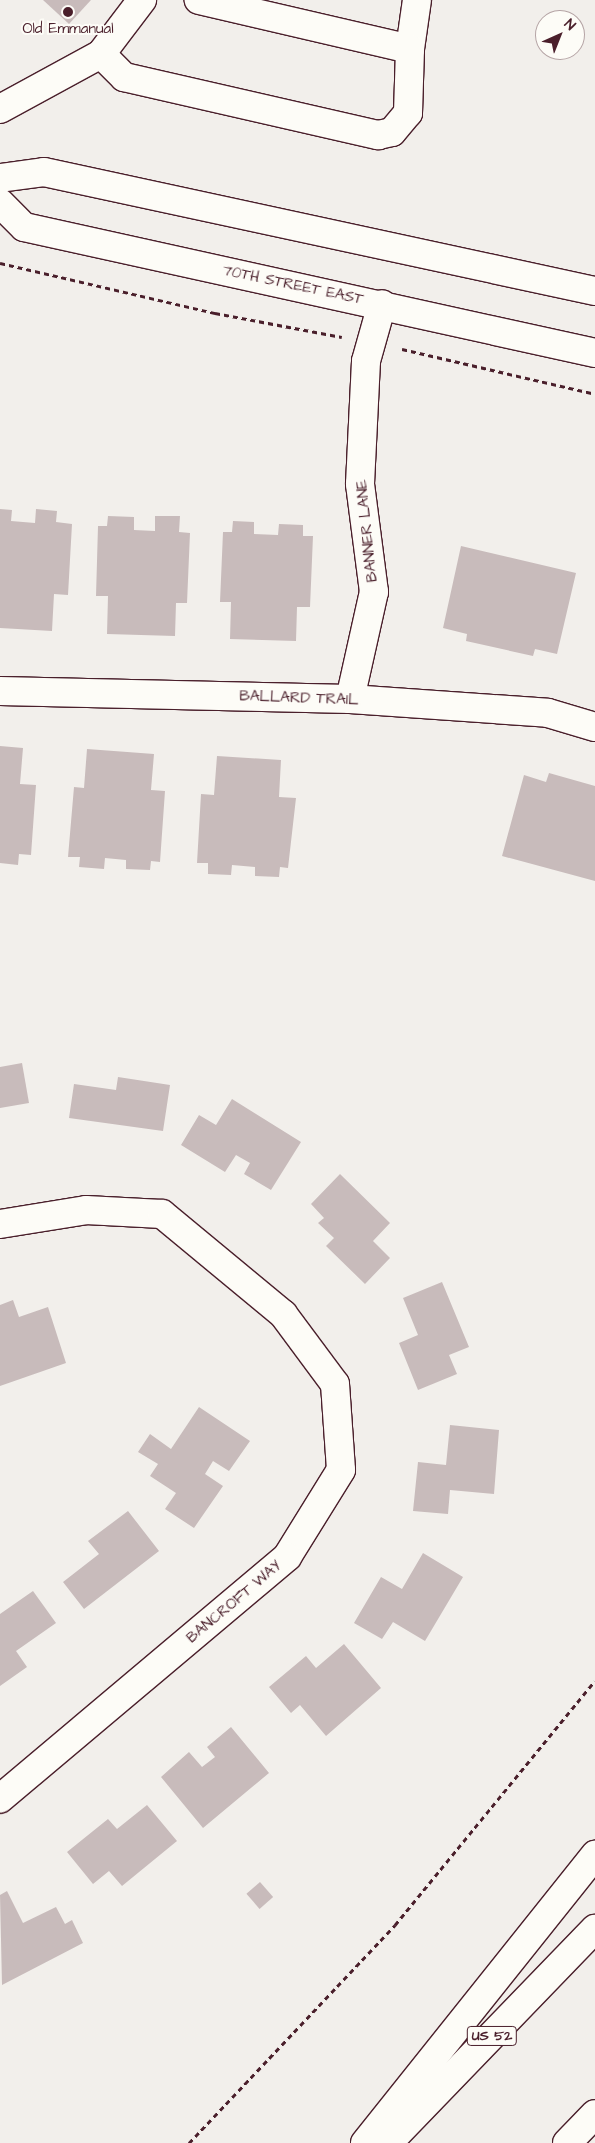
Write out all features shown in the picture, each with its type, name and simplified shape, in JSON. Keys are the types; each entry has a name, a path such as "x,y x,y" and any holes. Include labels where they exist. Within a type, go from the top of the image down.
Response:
{"main road":[{"path":"0,109 101,54 142,0"},
{"path":"199,0 410,49"},
{"path":"101,54 124,77 378,135 392,132 408,113 410,49 417,0"},
{"path":"0,178 44,172 595,291"},
{"name":"70TH STREET EAST","path":"0,203 24,227 382,304 595,353"},
{"name":"BANNER LANE","path":"350,699 374,592 360,484 366,361 382,304"},
{"name":"BALLARD TRAIL","path":"0,691 350,699 548,713 595,727"},
{"name":"BANCROFT WAY","path":"0,1224 86,1210 162,1214 284,1314 335,1384 341,1470 287,1557 0,1798"},
{"path":"365,2143 595,1855"},
{"name":"US 52","path":"388,2143 595,1929"},
{"path":"567,2143 595,2114"}],"path":[{"path":"0,263 216,313 371,342 595,394"},
{"path":"189,2143 395,1925 595,1681"}],"building":[{"name":"Old Emmanual","path":"43,0 91,0 69,24"},
{"path":"0,509 12,510 11,521 35,523 36,509 57,511 56,522 72,524 68,595 54,594 52,631 0,628"},
{"path":"108,516 134,517 134,530 155,531 155,516 180,516 179,532 190,533 187,603 176,603 175,636 107,634 108,596 96,596 98,526 107,526"},
{"path":"233,521 254,522 254,534 278,535 279,524 303,525 303,536 313,536 310,607 297,607 296,641 230,639 231,602 220,602 223,532 232,532"},
{"path":"461,546 576,573 557,654 535,649 533,656 466,641 467,634 443,628"},
{"path":"0,746 23,748 20,784 36,785 31,855 19,854 18,865 0,863"},
{"path":"87,749 154,754 151,790 165,791 160,862 151,861 150,870 126,869 126,860 105,858 104,869 79,867 80,857 68,857 74,787 84,788"},
{"path":"217,756 281,760 279,797 296,798 288,868 280,867 279,877 255,876 255,867 232,865 231,875 208,874 208,863 197,863 201,794 214,795"},
{"path":"549,773 595,786 595,881 502,856 524,775 546,782"},
{"path":"22,1063 29,1103 0,1108 0,1067"},
{"path":"118,1077 170,1085 163,1131 69,1118 74,1084 116,1090"},
{"path":"232,1099 301,1142 271,1190 244,1174 250,1163 236,1155 225,1172 181,1145 199,1115 216,1125"},
{"path":"340,1174 390,1223 373,1241 390,1258 365,1284 326,1246 334,1238 318,1223 324,1218 311,1204"},
{"path":"442,1282 469,1347 449,1355 457,1374 418,1390 399,1343 418,1335 403,1298"},
{"path":"13,1300 19,1317 48,1307 66,1363 0,1386 0,1305"},
{"path":"199,1407 250,1441 229,1471 213,1461 205,1474 223,1486 194,1528 165,1509 176,1493 150,1476 158,1464 138,1452 150,1434 171,1449"},
{"path":"450,1425 499,1430 494,1494 450,1490 448,1514 413,1511 418,1462 446,1465"},
{"path":"128,1511 159,1551 84,1609 63,1582 99,1554 88,1541"},
{"path":"423,1553 463,1577 425,1641 393,1622 382,1639 354,1623 381,1577 402,1589"},
{"path":"33,1591 56,1623 16,1651 27,1667 0,1686 0,1614"},
{"path":"344,1644 381,1688 326,1736 300,1705 291,1713 269,1687 306,1656 316,1668"},
{"path":"231,1727 269,1773 203,1828 161,1777 189,1752 202,1767 215,1757 207,1747"},
{"path":"147,1805 177,1841 122,1886 109,1871 93,1884 67,1852 108,1819 117,1829"},
{"path":"260,1882 273,1897 260,1909 246,1894"},
{"path":"7,1891 23,1923 56,1907 65,1924 72,1920 83,1943 2,1985 0,1895"}],"place":[{"name":"Old Emmanual","path":"68,12"}]}
